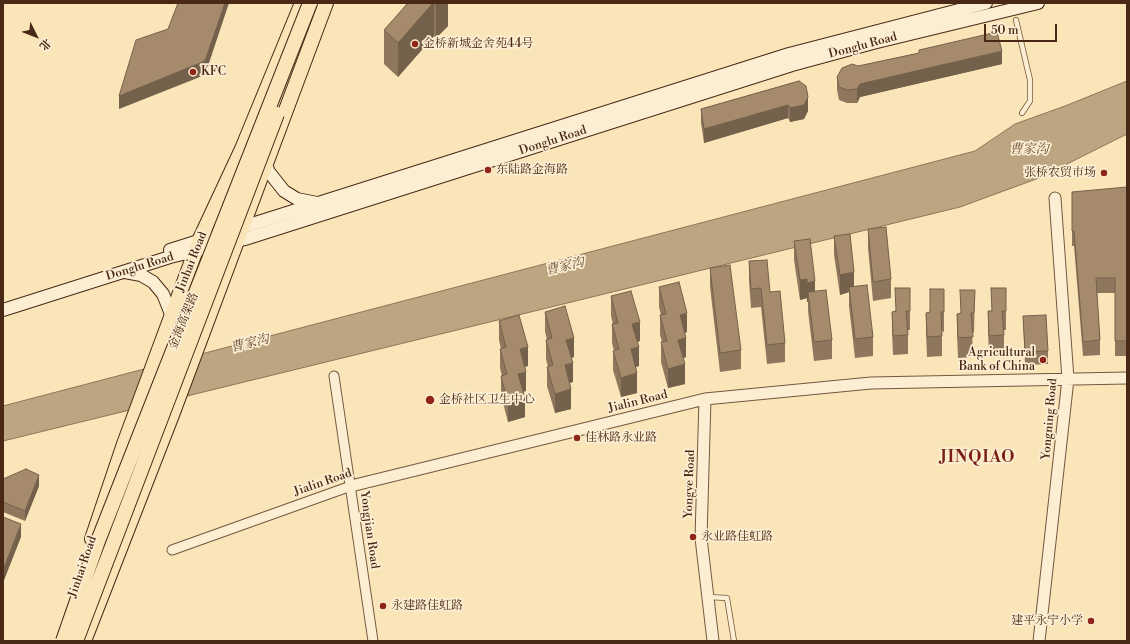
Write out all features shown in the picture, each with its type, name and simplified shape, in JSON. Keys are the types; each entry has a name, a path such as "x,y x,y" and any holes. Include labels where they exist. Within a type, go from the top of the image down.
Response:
{"main road":[{"name":"Jinhai Road","path":"57,641 124,444 164,337 171,314 198,245 242,149 302,3"},
{"name":"金海高架路","path":"63,641 104,526 310,3"},
{"name":"金海高架路","path":"76,641 240,215 319,3"},
{"path":"320,203 297,199 278,186 266,165 326,3"},
{"name":"Donglu Road","path":"3,310 122,272 198,245 244,222 320,203 789,54 986,3"},
{"name":"Donglu Road","path":"3,301 198,245 236,242 792,65 873,43 1038,3"},
{"path":"63,625 146,399 257,140"},
{"path":"84,641 172,415 273,146"},
{"path":"122,272 141,275 154,282 163,294 171,314"}],"street":[{"name":"Yongning Road","path":"1040,641 1068,379 1055,198"},
{"name":"Yongjian Road","path":"334,376 373,641"},
{"name":"Jialin Road","path":"172,550 351,486 705,399 871,383 1127,378"},
{"name":"Yongye Road","path":"705,399 701,522 713,641"}],"lane":[{"path":"1016,20 1030,80 1030,101 1022,113"},
{"path":"708,597 727,598 734,641"}],"water":[{"name":"曹家沟","path":"1127,81 1127,134 1039,178 960,207 3,441 3,406 975,151 1015,124"}],"building":[{"path":"178,3 225,3 205,61 119,96 136,40 168,29"},
{"path":"408,3 433,3 398,43 384,30"},
{"path":"997,32 1002,51 860,84 857,89 847,90 839,87 837,77 842,68 852,64 858,66 919,53 919,50"},
{"path":"799,81 806,86 808,97 804,105 790,108 788,105 704,129 701,109"},
{"path":"1127,187 1127,341 1115,341 1115,278 1096,278 1100,340 1083,342 1074,231 1072,231 1072,192"},
{"path":"886,227 891,279 873,282 868,229"},
{"path":"850,234 854,272 840,275 834,236"},
{"path":"810,239 815,281 807,283 807,279 800,280 794,241"},
{"path":"767,260 770,292 780,291 785,343 767,345 761,288 751,289 749,261"},
{"path":"730,265 741,350 720,353 710,268"},
{"path":"679,282 687,313 680,315 686,338 678,340 685,364 668,369 661,342 667,341 660,315 666,314 659,287"},
{"path":"867,285 873,337 855,339 849,287"},
{"path":"895,288 910,288 910,311 906,311 908,335 893,336 892,312 896,311"},
{"path":"991,288 1006,288 1006,311 1002,311 1004,335 989,336 988,311 992,311"},
{"path":"930,289 944,289 944,312 941,312 942,336 927,337 926,313 930,312"},
{"path":"826,290 832,340 814,342 808,292"},
{"path":"960,290 975,290 974,313 971,313 973,337 958,338 957,314 961,313"},
{"path":"631,291 640,322 632,324 639,347 631,349 637,373 621,378 613,351 619,349 612,324 618,323 611,296"},
{"path":"565,306 574,338 566,340 573,363 565,365 571,389 555,394 547,367 553,365 546,340 552,338 545,312"},
{"path":"519,315 528,347 520,349 526,372 518,374 525,398 508,403 501,376 507,374 500,349 506,347 499,321"},
{"path":"1046,315 1048,351 1025,352 1023,316"},
{"path":"26,469 39,475 25,511 3,502 3,479"},
{"path":"3,517 21,524 3,570"}],"place":[{"name":"金桥新城金舍苑44号","path":"415,44"},
{"name":"KFC","path":"193,72"},
{"name":"东陆路金海路","path":"488,170"},
{"name":"张桥农贸市场","path":"1104,173"},
{"name":"Agricultural Bank of China","path":"1043,360"},
{"name":"金桥社区卫生中心","path":"430,400"},
{"name":"佳林路永业路","path":"577,438"},
{"name":"永业路佳虹路","path":"693,537"},
{"name":"永建路佳虹路","path":"383,606"},
{"name":"建平永宁小学","path":"1091,621"}],"district":[{"name":"JINQIAO","path":"978,458"}]}
